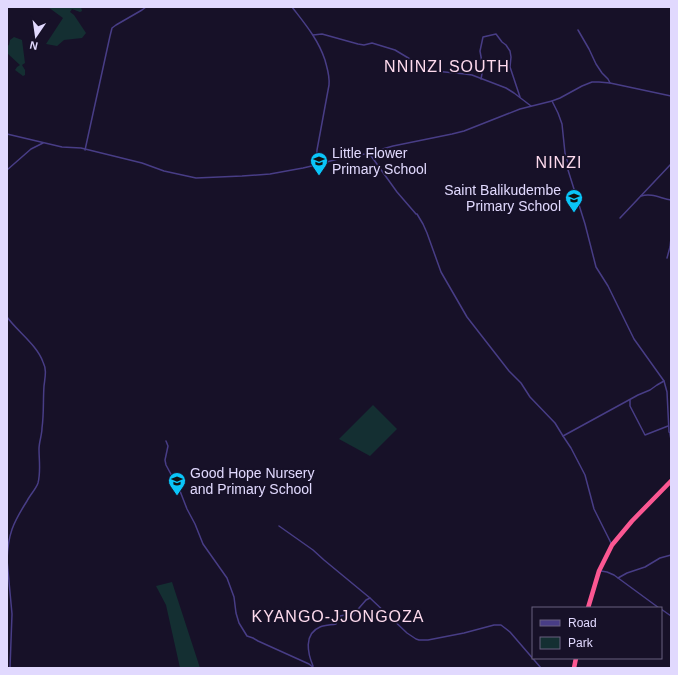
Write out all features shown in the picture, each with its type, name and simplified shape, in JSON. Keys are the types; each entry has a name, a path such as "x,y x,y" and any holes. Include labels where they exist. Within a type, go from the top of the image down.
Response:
{"highway":[{"path":"588,607 599,571 612,545 632,521 671,481"}],"street":[{"path":"85,150 112,28 146,7"},
{"path":"292,7 313,35 323,52 330,80 317,150 316,165"},
{"path":"578,30 596,64 610,83"},
{"path":"313,35 322,34 364,45 372,43 377,44 395,50 420,66 430,70 464,74 506,88 531,106"},
{"path":"481,79 482,68 480,51 482,39 484,37 496,34 510,51 510,67 520,97"},
{"path":"7,134 62,147 81,148 196,178 242,176 265,174 316,165 345,157 464,131 520,109 560,98 589,83 610,83 671,96"},
{"path":"552,101 562,124 568,170 585,224 595,264 619,307 634,339 664,381 667,392 668,426 671,440"},
{"path":"7,170 31,149 43,143"},
{"path":"369,152 397,192 413,212 417,214 422,222 441,272 467,317 530,397 555,422 586,475 594,508 612,545"},
{"path":"620,218 671,164"},
{"path":"641,196 647,194 671,200"},
{"path":"667,258 671,238"},
{"path":"7,317 41,357 45,367 46,378 39,449 40,472 38,483 17,517 12,528 7,550 12,614 10,668"},
{"path":"563,436 650,390 664,381"},
{"path":"630,400 630,406 645,435 668,426"},
{"path":"166,441 168,446 165,460 166,465 180,491 203,544 227,578 234,597 239,623 246,635 309,664 314,668"},
{"path":"278,526 313,550 370,598 413,638 428,640 494,625 501,625 510,632 532,657"},
{"path":"617,578 645,567 660,558 671,556"},
{"path":"599,571 610,573 657,607"},
{"path":"314,668 308,652 308,640 312,634 320,627 336,624 341,615 353,615 366,600 370,598"},
{"path":"662,610 671,616"},
{"path":"534,659 542,668"}],"green space":[{"path":"48,7 81,7 82,11 80,12 72,9 70,12 74,15 86,33 82,38 64,40 57,46 46,44 63,18"},
{"path":"14,37 22,40 25,63 22,65 25,70 25,75 23,76 15,70 20,65 7,53 7,46 9,45 10,40"},
{"path":"373,405 397,429 370,456 339,439"},
{"path":"172,582 200,668 180,668 166,605 156,586"}],"place":[{"name":"Little Flower Primary School","path":"319,176"},
{"name":"Saint Balikudembe Primary School","path":"574,213"},
{"name":"Good Hope Nursery and Primary School","path":"177,496"}],"district":[{"name":"NNINZI SOUTH","path":"447,66"},
{"name":"NINZI","path":"559,162"},
{"name":"KYANGO-JJONGOZA","path":"338,616"}]}
